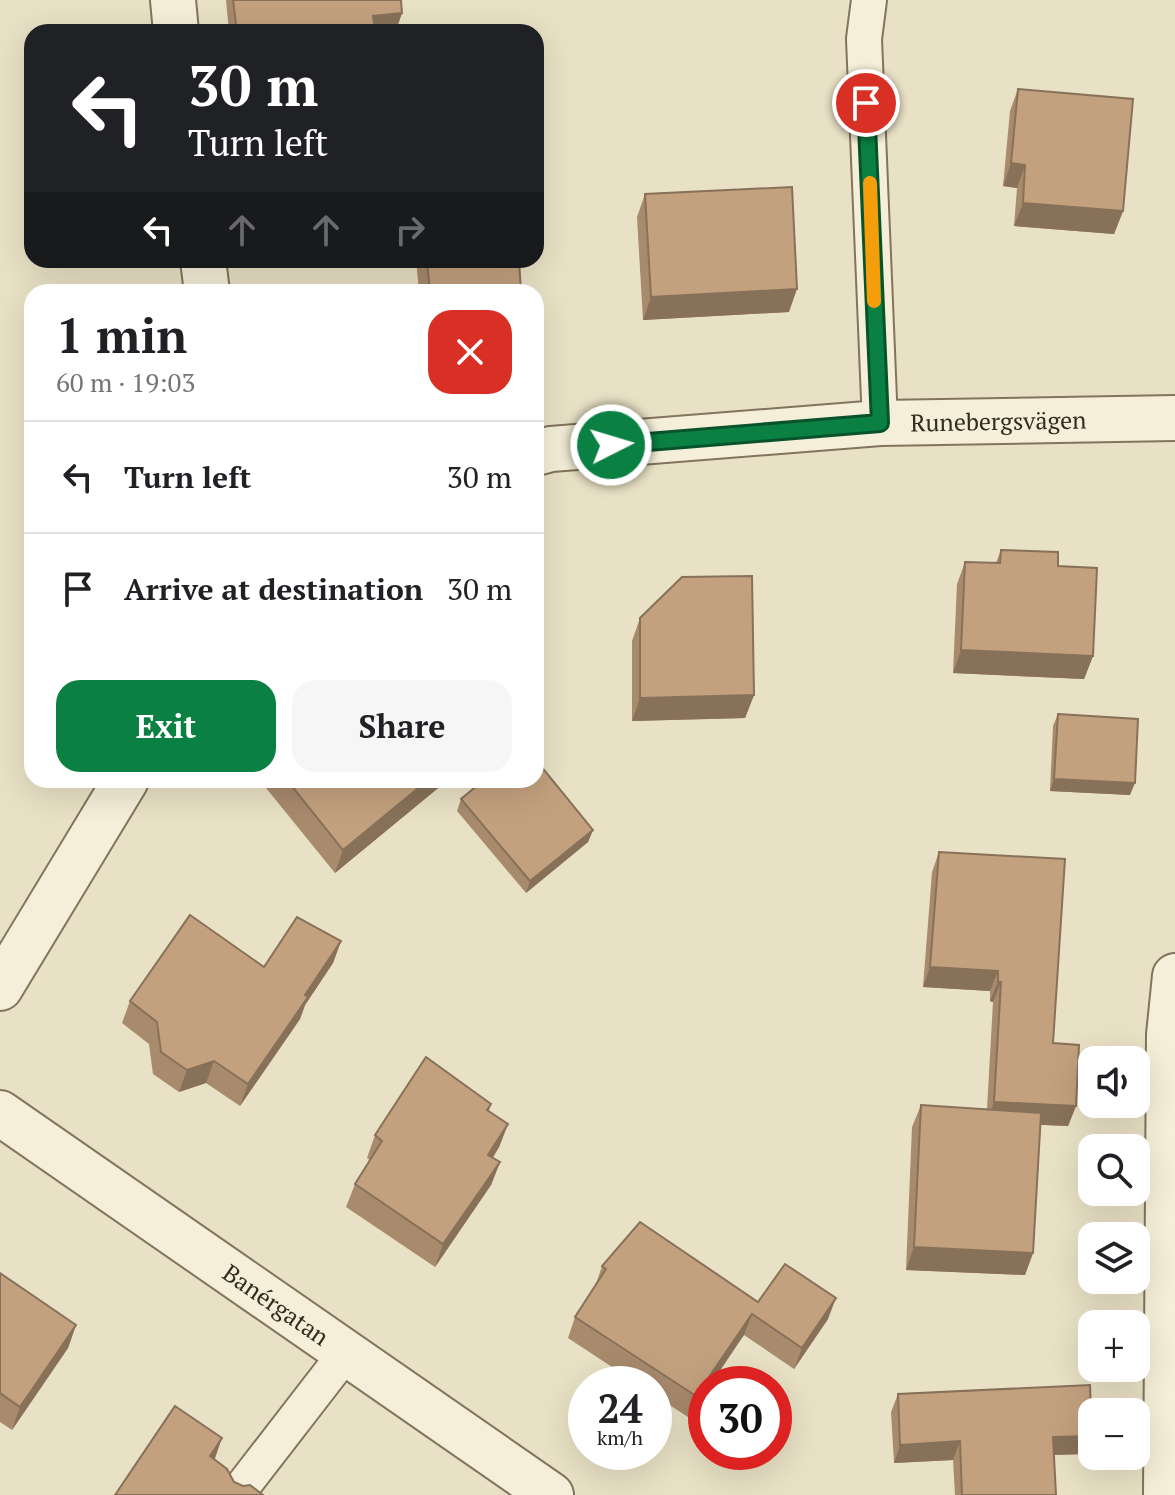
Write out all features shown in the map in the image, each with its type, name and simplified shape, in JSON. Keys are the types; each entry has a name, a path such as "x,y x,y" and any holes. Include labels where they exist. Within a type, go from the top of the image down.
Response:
{"street":[{"path":"173,0 175,24"},
{"name":"Runebergsvägen","path":"544,451 880,423 1175,418"},
{"path":"0,988 121,788"},
{"path":"1166,1495 1169,1035 1175,976"},
{"name":"Banérgatan","path":"0,1113 551,1495"}],"lane":[{"path":"869,0 864,39 880,423"},
{"path":"236,1495 345,1354"}],"building":[{"path":"233,0 401,0 402,13 373,16 374,24 236,24"},
{"path":"1018,89 1133,99 1123,211 1023,203 1025,165 1011,163"},
{"path":"792,187 797,289 651,297 645,194"},
{"path":"428,268 520,268 520,284 429,284"},
{"path":"1001,550 1058,552 1058,566 1097,568 1093,656 961,650 965,562 1000,563"},
{"path":"752,576 754,695 640,698 640,618 682,577"},
{"path":"1058,714 1138,719 1135,783 1054,779"},
{"path":"544,770 593,830 530,881 461,799 474,788 544,788"},
{"path":"293,788 418,788 343,850"},
{"path":"939,852 1065,859 1053,1043 1079,1045 1076,1106 994,1102 1001,982 998,982 998,971 930,967"},
{"path":"190,915 264,967 297,917 341,941 305,995 308,997 248,1084 214,1061 187,1070 161,1052 157,1022 130,1001"},
{"path":"426,1057 491,1104 487,1110 508,1124 488,1155 500,1162 443,1244 355,1184 382,1141 375,1135"},
{"path":"921,1105 1041,1113 1033,1253 914,1247"},
{"path":"640,1222 758,1302 785,1264 836,1298 802,1348 752,1314 716,1366 688,1366 688,1391 672,1380 672,1366 650,1366 575,1317 606,1269 602,1266"},
{"path":"0,1273 76,1325 20,1407 0,1393"},
{"path":"1090,1385 1091,1398 1078,1398 1078,1436 1053,1437 1056,1495 962,1495 960,1441 900,1445 898,1394"},
{"path":"175,1406 222,1438 210,1456 227,1469 234,1482 250,1485 263,1495 115,1495"}],"slow traffic":[{"path":"870,183 874,301"}],"route":[{"path":"611,445 880,423 866,103"}]}
